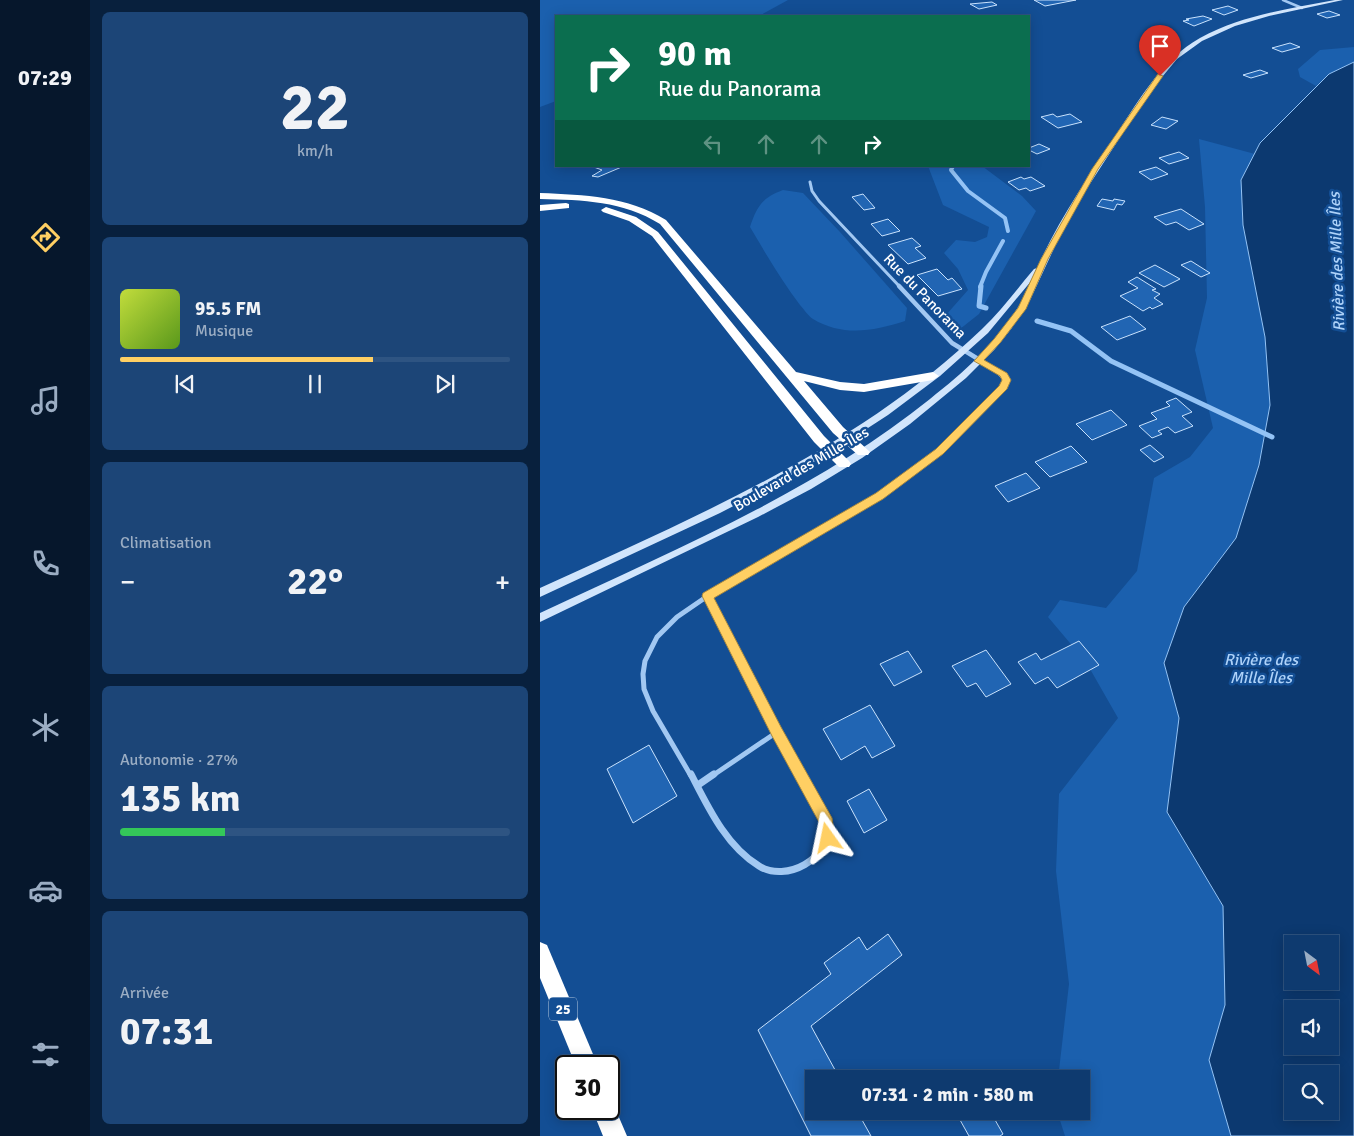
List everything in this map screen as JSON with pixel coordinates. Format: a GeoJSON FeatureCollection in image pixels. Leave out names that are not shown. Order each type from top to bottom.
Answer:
{"type":"FeatureCollection","features":[{"type":"Feature","properties":{"kind":"highway"},"geometry":{"type":"LineString","coordinates":[[540,196],[608,201],[636,207],[657,218],[671,230],[846,439],[863,452]]}},
{"type":"Feature","properties":{"kind":"highway"},"geometry":{"type":"LineString","coordinates":[[540,208],[578,206],[602,209],[631,217],[648,227],[829,450],[844,464]]}},
{"type":"Feature","properties":{"kind":"highway"},"geometry":{"type":"LineString","coordinates":[[793,374],[840,386],[864,388],[886,386],[934,376]]}},
{"type":"Feature","properties":{"kind":"highway","name":"25"},"geometry":{"type":"LineString","coordinates":[[540,952],[582,1055]]}},
{"type":"Feature","properties":{"kind":"highway"},"geometry":{"type":"LineString","coordinates":[[608,1120],[615,1136]]}},
{"type":"Feature","properties":{"kind":"street"},"geometry":{"type":"LineString","coordinates":[[1283,0],[1302,8]]}},
{"type":"Feature","properties":{"kind":"street","name":"Boulevard des Mille-Îles"},"geometry":{"type":"LineString","coordinates":[[540,618],[756,514],[844,464],[925,408],[978,361],[997,341],[1022,309],[1044,259],[1102,158],[1149,91],[1178,56],[1206,37],[1241,21],[1341,0]]}},
{"type":"Feature","properties":{"kind":"street","name":"Rue du Panorama"},"geometry":{"type":"LineString","coordinates":[[708,596],[777,732],[827,823],[828,838],[824,847],[806,863],[784,872],[761,868],[756,864],[733,844],[710,809],[647,698],[643,676],[647,655],[657,639],[675,620],[708,596],[864,506],[940,452],[1006,384],[1006,380],[1000,371],[962,352],[819,201],[812,191],[810,182]]}},
{"type":"Feature","properties":{"kind":"street","name":"Boulevard des Mille-Îles"},"geometry":{"type":"LineString","coordinates":[[540,593],[744,496],[846,439],[934,376],[962,352],[1008,306],[1044,259]]}},
{"type":"Feature","properties":{"kind":"street"},"geometry":{"type":"LineString","coordinates":[[698,785],[777,732]]}},
{"type":"Feature","properties":{"kind":"shaded area"},"geometry":{"type":"Polygon","coordinates":[[[540,0],[788,0],[761,15],[555,15],[555,101],[540,107],[540,0]]]}},
{"type":"Feature","properties":{"kind":"shaded area"},"geometry":{"type":"Polygon","coordinates":[[[1354,47],[1354,62],[1329,74],[1316,86],[1300,77],[1298,69],[1320,50],[1354,47]]]}},
{"type":"Feature","properties":{"kind":"shaded area"},"geometry":{"type":"Polygon","coordinates":[[[1199,139],[1255,154],[1241,180],[1265,337],[1270,405],[1259,465],[1236,538],[1184,607],[1164,663],[1179,718],[1167,812],[1223,906],[1225,1006],[1209,1060],[1231,1136],[1065,1136],[1060,1120],[1090,1120],[1090,1070],[1059,1070],[1069,984],[1056,871],[1059,794],[1118,718],[1086,662],[1048,617],[1060,600],[1106,608],[1137,571],[1154,478],[1190,457],[1213,428],[1195,350],[1207,298],[1205,207],[1199,139]]]}},
{"type":"Feature","properties":{"kind":"shaded area"},"geometry":{"type":"Polygon","coordinates":[[[928,167],[983,167],[1022,196],[1036,211],[979,314],[960,329],[949,325],[946,315],[968,290],[958,269],[944,253],[956,240],[975,242],[987,237],[989,227],[943,205],[928,167]]]}},
{"type":"Feature","properties":{"kind":"shaded area"},"geometry":{"type":"Polygon","coordinates":[[[783,190],[803,193],[840,232],[907,308],[905,321],[870,330],[847,330],[824,325],[809,316],[786,286],[750,227],[755,213],[761,204],[770,196],[783,190]]]}},
{"type":"Feature","properties":{"kind":"water","name":"Rivière des Mille Îles"},"geometry":{"type":"Polygon","coordinates":[[[1354,62],[1354,1136],[1231,1136],[1209,1060],[1225,1005],[1223,906],[1167,812],[1179,718],[1164,663],[1184,607],[1236,538],[1259,465],[1270,405],[1265,337],[1243,225],[1241,180],[1260,143],[1329,74],[1354,62]]]}},
{"type":"Feature","properties":{"kind":"building"},"geometry":{"type":"Polygon","coordinates":[[[1034,0],[1076,0],[1045,6],[1034,0]]]}},
{"type":"Feature","properties":{"kind":"building"},"geometry":{"type":"Polygon","coordinates":[[[992,2],[997,5],[979,9],[970,4],[992,2]]]}},
{"type":"Feature","properties":{"kind":"building"},"geometry":{"type":"Polygon","coordinates":[[[1228,6],[1238,10],[1224,15],[1212,10],[1228,6]]]}},
{"type":"Feature","properties":{"kind":"building"},"geometry":{"type":"Polygon","coordinates":[[[1329,11],[1340,15],[1327,18],[1317,14],[1329,11]]]}},
{"type":"Feature","properties":{"kind":"building"},"geometry":{"type":"Polygon","coordinates":[[[1203,16],[1212,19],[1194,26],[1183,21],[1189,20],[1186,19],[1203,16]]]}},
{"type":"Feature","properties":{"kind":"building"},"geometry":{"type":"Polygon","coordinates":[[[1290,43],[1300,47],[1282,52],[1272,48],[1290,43]]]}},
{"type":"Feature","properties":{"kind":"building"},"geometry":{"type":"Polygon","coordinates":[[[1260,70],[1268,73],[1251,78],[1243,75],[1260,70]]]}},
{"type":"Feature","properties":{"kind":"building"},"geometry":{"type":"Polygon","coordinates":[[[1053,114],[1057,117],[1070,114],[1082,122],[1058,128],[1041,117],[1053,114]]]}},
{"type":"Feature","properties":{"kind":"building"},"geometry":{"type":"Polygon","coordinates":[[[1162,117],[1178,121],[1166,129],[1151,125],[1162,117]]]}},
{"type":"Feature","properties":{"kind":"building"},"geometry":{"type":"Polygon","coordinates":[[[1039,144],[1050,149],[1037,154],[1030,150],[1030,148],[1039,144]]]}},
{"type":"Feature","properties":{"kind":"building"},"geometry":{"type":"Polygon","coordinates":[[[1179,152],[1189,158],[1169,164],[1159,158],[1179,152]]]}},
{"type":"Feature","properties":{"kind":"building"},"geometry":{"type":"Polygon","coordinates":[[[594,167],[622,167],[598,177],[592,176],[602,170],[594,167]]]}},
{"type":"Feature","properties":{"kind":"building"},"geometry":{"type":"Polygon","coordinates":[[[1156,167],[1168,174],[1151,180],[1139,172],[1156,167]]]}},
{"type":"Feature","properties":{"kind":"building"},"geometry":{"type":"Polygon","coordinates":[[[1021,177],[1024,179],[1031,177],[1045,186],[1030,191],[1026,188],[1019,190],[1008,182],[1021,177]]]}},
{"type":"Feature","properties":{"kind":"building"},"geometry":{"type":"Polygon","coordinates":[[[863,194],[875,208],[864,210],[852,197],[863,194]]]}},
{"type":"Feature","properties":{"kind":"building"},"geometry":{"type":"Polygon","coordinates":[[[1102,199],[1125,201],[1122,205],[1117,204],[1114,210],[1097,206],[1102,199]]]}},
{"type":"Feature","properties":{"kind":"building"},"geometry":{"type":"Polygon","coordinates":[[[1181,209],[1204,224],[1189,230],[1176,222],[1166,225],[1154,217],[1181,209]]]}},
{"type":"Feature","properties":{"kind":"building"},"geometry":{"type":"Polygon","coordinates":[[[888,219],[900,231],[882,236],[871,224],[888,219]]]}},
{"type":"Feature","properties":{"kind":"building"},"geometry":{"type":"Polygon","coordinates":[[[912,238],[921,246],[915,248],[926,258],[908,264],[888,245],[912,238]]]}},
{"type":"Feature","properties":{"kind":"building"},"geometry":{"type":"Polygon","coordinates":[[[1191,261],[1210,273],[1201,277],[1181,265],[1191,261]]]}},
{"type":"Feature","properties":{"kind":"building"},"geometry":{"type":"Polygon","coordinates":[[[1155,265],[1180,279],[1164,287],[1139,273],[1155,265]]]}},
{"type":"Feature","properties":{"kind":"building"},"geometry":{"type":"Polygon","coordinates":[[[937,269],[948,280],[952,278],[962,289],[938,296],[917,275],[937,269]]]}},
{"type":"Feature","properties":{"kind":"building"},"geometry":{"type":"Polygon","coordinates":[[[1137,277],[1156,289],[1152,290],[1160,294],[1154,298],[1163,304],[1143,311],[1120,296],[1138,288],[1128,282],[1137,277]]]}},
{"type":"Feature","properties":{"kind":"building"},"geometry":{"type":"Polygon","coordinates":[[[1130,316],[1146,329],[1117,340],[1101,327],[1130,316]]]}},
{"type":"Feature","properties":{"kind":"building"},"geometry":{"type":"Polygon","coordinates":[[[1176,398],[1192,412],[1182,416],[1193,426],[1175,433],[1168,427],[1158,431],[1162,434],[1152,438],[1139,426],[1157,419],[1151,413],[1170,406],[1166,402],[1176,398]]]}},
{"type":"Feature","properties":{"kind":"building"},"geometry":{"type":"Polygon","coordinates":[[[1111,410],[1127,425],[1092,440],[1076,424],[1111,410]]]}},
{"type":"Feature","properties":{"kind":"building"},"geometry":{"type":"Polygon","coordinates":[[[1150,445],[1164,457],[1154,462],[1140,450],[1150,445]]]}},
{"type":"Feature","properties":{"kind":"building"},"geometry":{"type":"Polygon","coordinates":[[[1071,446],[1087,462],[1050,477],[1035,462],[1071,446]]]}},
{"type":"Feature","properties":{"kind":"building"},"geometry":{"type":"Polygon","coordinates":[[[1026,473],[1040,488],[1008,502],[995,486],[1026,473]]]}},
{"type":"Feature","properties":{"kind":"building"},"geometry":{"type":"Polygon","coordinates":[[[1079,641],[1099,665],[1057,688],[1048,677],[1035,684],[1018,662],[1036,653],[1041,660],[1079,641]]]}},
{"type":"Feature","properties":{"kind":"building"},"geometry":{"type":"Polygon","coordinates":[[[986,650],[1011,684],[986,697],[976,683],[967,687],[952,666],[986,650]]]}},
{"type":"Feature","properties":{"kind":"building"},"geometry":{"type":"Polygon","coordinates":[[[908,651],[922,672],[894,686],[880,664],[908,651]]]}},
{"type":"Feature","properties":{"kind":"building"},"geometry":{"type":"Polygon","coordinates":[[[870,705],[895,746],[872,758],[865,746],[841,760],[823,729],[870,705]]]}},
{"type":"Feature","properties":{"kind":"building"},"geometry":{"type":"Polygon","coordinates":[[[649,745],[677,796],[633,823],[607,769],[649,745]]]}},
{"type":"Feature","properties":{"kind":"building"},"geometry":{"type":"Polygon","coordinates":[[[869,789],[887,820],[864,833],[847,801],[869,789]]]}},
{"type":"Feature","properties":{"kind":"building"},"geometry":{"type":"Polygon","coordinates":[[[888,934],[902,955],[811,1026],[835,1070],[805,1070],[805,1120],[862,1120],[871,1136],[811,1136],[758,1030],[831,974],[824,963],[859,937],[867,950],[888,934]]]}},
{"type":"Feature","properties":{"kind":"building"},"geometry":{"type":"Polygon","coordinates":[[[960,1120],[995,1120],[1003,1134],[1000,1136],[969,1136],[960,1120]]]}},
{"type":"Feature","properties":{"kind":"waterway"},"geometry":{"type":"LineString","coordinates":[[952,167],[951,170],[968,191],[1005,218],[1008,231]]}},
{"type":"Feature","properties":{"kind":"waterway"},"geometry":{"type":"LineString","coordinates":[[980,287],[1003,241]]}},
{"type":"Feature","properties":{"kind":"waterway"},"geometry":{"type":"LineString","coordinates":[[981,286],[979,306],[986,308]]}},
{"type":"Feature","properties":{"kind":"waterway"},"geometry":{"type":"LineString","coordinates":[[1037,321],[1071,331],[1111,361],[1272,437]]}},
{"type":"Feature","properties":{"kind":"route"},"geometry":{"type":"LineString","coordinates":[[828,838],[827,823],[777,732],[708,596],[880,496],[940,452],[1004,387],[1006,380],[1000,371],[978,361],[997,341],[1022,309],[1044,259],[1095,169],[1160,76]]}}]}
